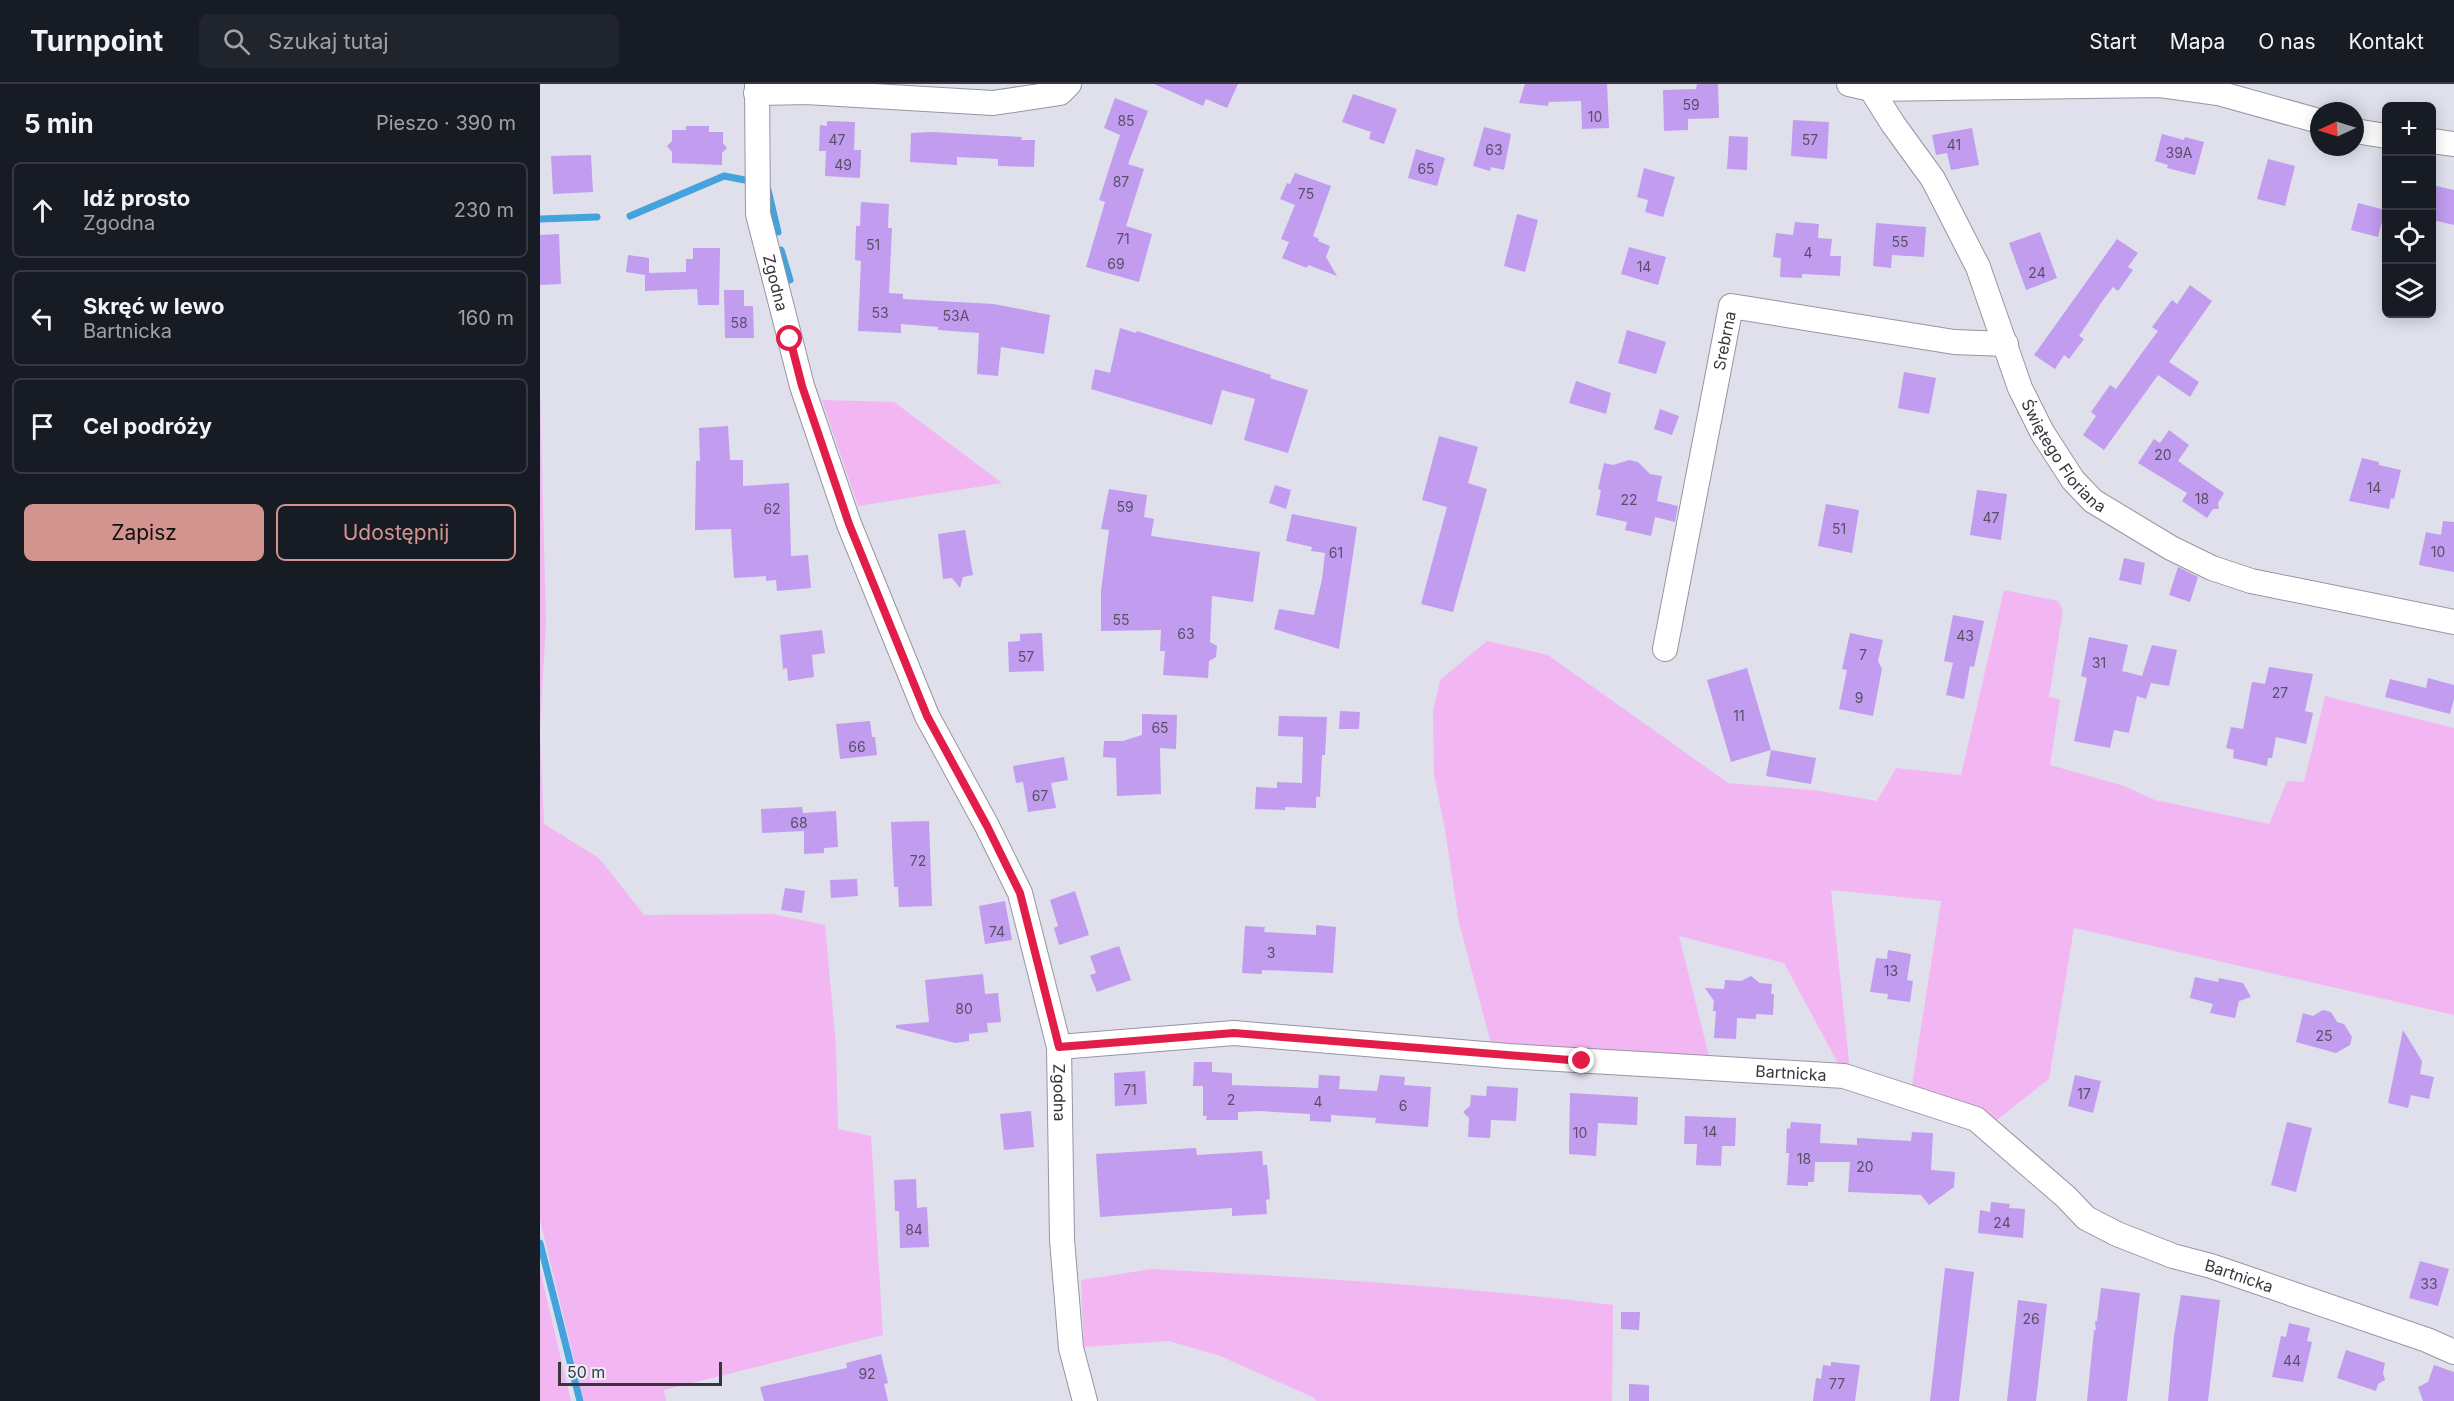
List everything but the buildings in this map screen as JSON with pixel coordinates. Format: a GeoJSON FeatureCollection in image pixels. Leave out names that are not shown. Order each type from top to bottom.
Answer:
{"type":"FeatureCollection","features":[{"type":"Feature","properties":{"kind":"street"},"geometry":{"type":"LineString","coordinates":[[756,88],[993,103],[1060,93],[1069,84]]}},
{"type":"Feature","properties":{"kind":"street"},"geometry":{"type":"LineString","coordinates":[[1860,86],[2160,85],[2218,93],[2310,119]]}},
{"type":"Feature","properties":{"kind":"street","name":"Świętego Floriana"},"geometry":{"type":"LineString","coordinates":[[1860,86],[1933,179],[1978,267],[2020,388],[2042,432],[2073,480],[2093,501],[2171,548],[2212,568],[2251,581],[2454,622]]}},
{"type":"Feature","properties":{"kind":"street","name":"Zgodna"},"geometry":{"type":"LineString","coordinates":[[756,88],[758,214],[802,386],[849,524],[927,716],[987,826],[1020,893],[1059,1047],[1062,1240],[1071,1348],[1085,1401]]}},
{"type":"Feature","properties":{"kind":"street"},"geometry":{"type":"LineString","coordinates":[[2364,132],[2382,135]]}},
{"type":"Feature","properties":{"kind":"street"},"geometry":{"type":"LineString","coordinates":[[2436,142],[2454,144]]}},
{"type":"Feature","properties":{"kind":"street","name":"Srebrna"},"geometry":{"type":"LineString","coordinates":[[1665,649],[1731,306],[1954,342],[2006,344]]}},
{"type":"Feature","properties":{"kind":"street","name":"Bartnicka"},"geometry":{"type":"LineString","coordinates":[[1059,1047],[1234,1033],[1508,1056],[1844,1076],[1976,1119],[2066,1197],[2086,1218],[2117,1234],[2173,1256],[2211,1266],[2427,1340],[2454,1352]]}},
{"type":"Feature","properties":{"kind":"shaded area"},"geometry":{"type":"Polygon","coordinates":[[[540,389],[546,620],[540,731],[540,389]]]}},
{"type":"Feature","properties":{"kind":"shaded area"},"geometry":{"type":"Polygon","coordinates":[[[822,400],[894,402],[1002,483],[858,506],[822,400]]]}},
{"type":"Feature","properties":{"kind":"shaded area"},"geometry":{"type":"Polygon","coordinates":[[[2004,590],[2058,601],[2063,610],[2049,697],[2060,700],[2050,765],[2124,786],[2155,800],[2269,824],[2287,781],[2304,782],[2325,696],[2454,728],[2454,1015],[2074,928],[2049,1079],[1993,1123],[1911,1091],[1941,901],[1831,890],[1850,1071],[1840,1067],[1784,963],[1679,936],[1710,1060],[1492,1047],[1459,923],[1434,775],[1433,712],[1440,680],[1487,641],[1548,655],[1728,783],[1820,791],[1877,801],[1896,768],[1961,775],[2004,590]]]}},
{"type":"Feature","properties":{"kind":"shaded area"},"geometry":{"type":"Polygon","coordinates":[[[540,733],[544,824],[599,858],[644,915],[772,914],[825,925],[836,1046],[838,1129],[871,1136],[883,1335],[664,1390],[666,1401],[584,1401],[540,1220],[540,733]]]}},
{"type":"Feature","properties":{"kind":"shaded area"},"geometry":{"type":"Polygon","coordinates":[[[1152,1269],[1441,1287],[1613,1305],[1612,1401],[1316,1401],[1315,1398],[1220,1356],[1169,1341],[1084,1347],[1081,1280],[1152,1269]]]}},
{"type":"Feature","properties":{"kind":"shaded area"},"geometry":{"type":"Polygon","coordinates":[[[540,1270],[571,1401],[540,1401],[540,1270]]]}},
{"type":"Feature","properties":{"kind":"waterway"},"geometry":{"type":"LineString","coordinates":[[630,216],[724,176],[745,180]]}},
{"type":"Feature","properties":{"kind":"waterway"},"geometry":{"type":"LineString","coordinates":[[768,190],[778,232]]}},
{"type":"Feature","properties":{"kind":"waterway"},"geometry":{"type":"LineString","coordinates":[[540,219],[597,217]]}},
{"type":"Feature","properties":{"kind":"waterway"},"geometry":{"type":"LineString","coordinates":[[781,250],[790,280]]}},
{"type":"Feature","properties":{"kind":"waterway"},"geometry":{"type":"LineString","coordinates":[[540,1243],[580,1401]]}},
{"type":"Feature","properties":{"kind":"route"},"geometry":{"type":"LineString","coordinates":[[790,339],[802,386],[849,524],[908,664],[927,716],[987,826],[1020,893],[1059,1047],[1234,1033],[1582,1061]]}}]}
